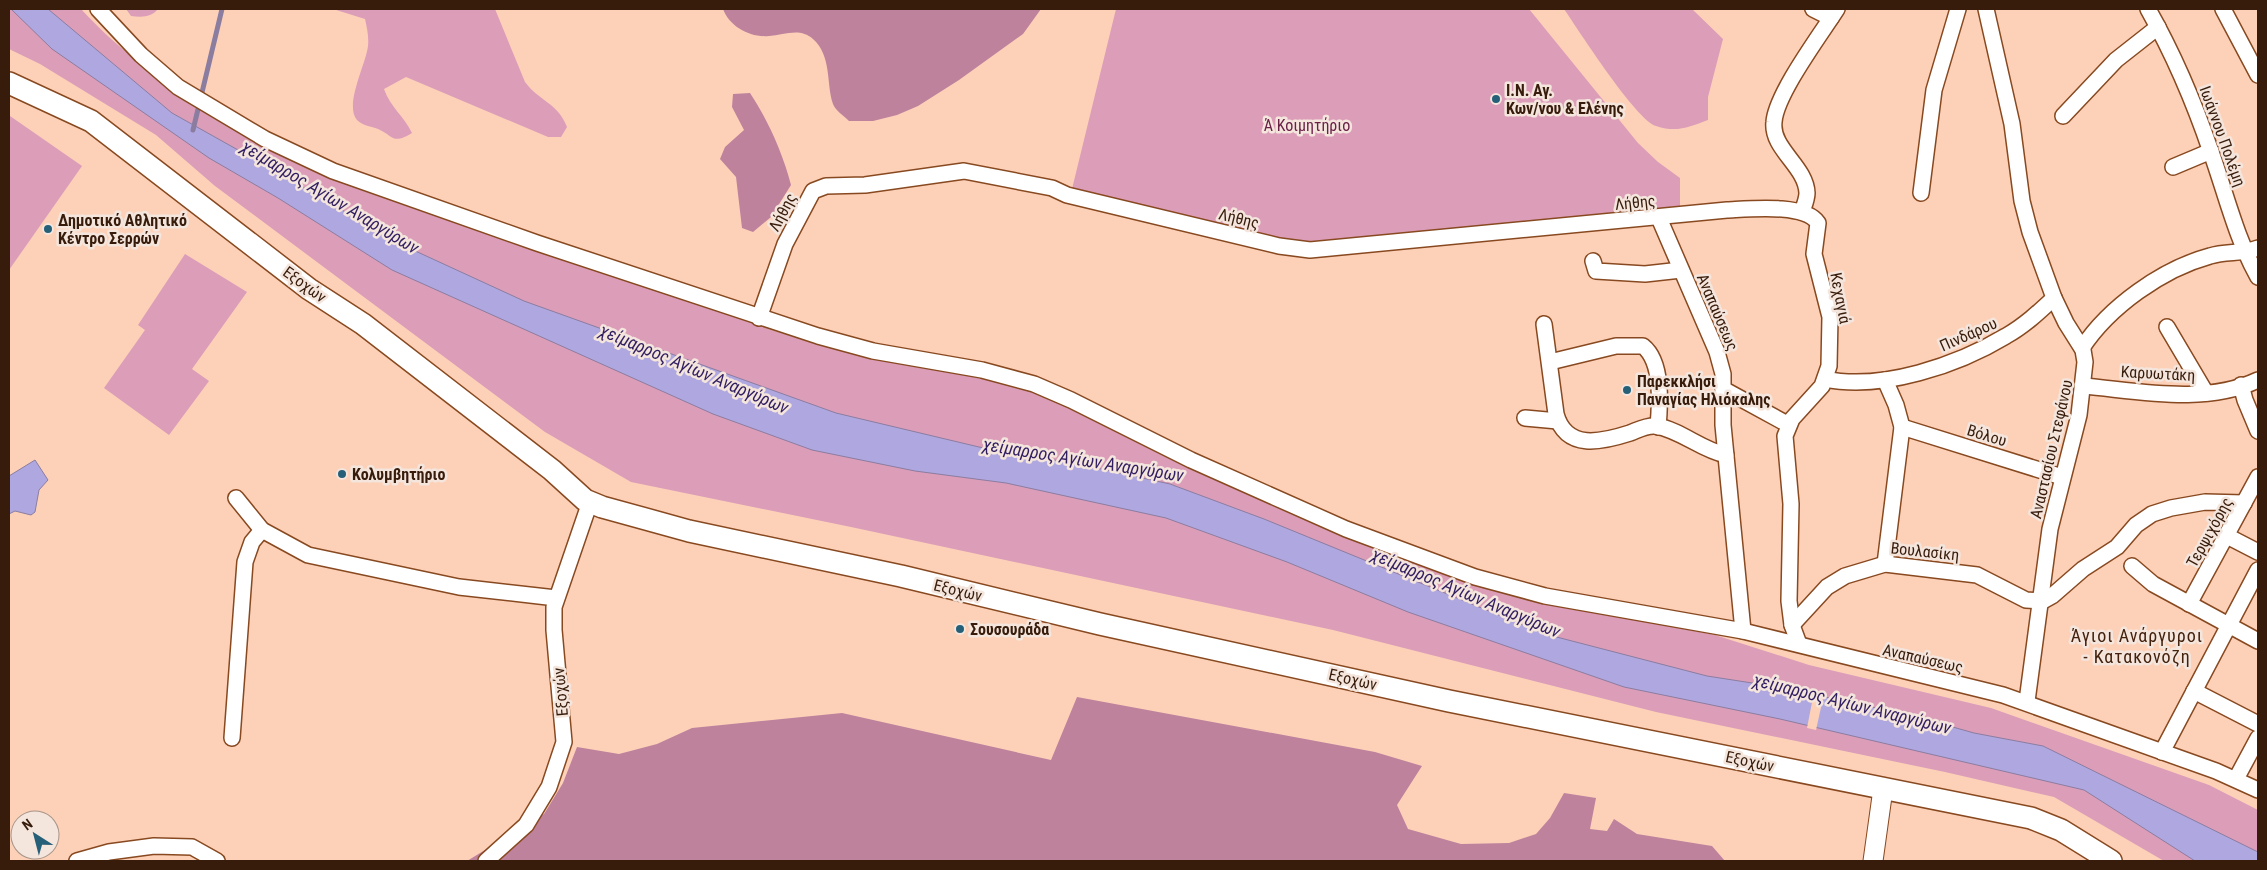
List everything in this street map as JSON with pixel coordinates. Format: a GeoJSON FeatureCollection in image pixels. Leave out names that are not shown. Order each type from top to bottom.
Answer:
{"type":"FeatureCollection","features":[{"type":"Feature","properties":{"kind":"main road","name":"Εξοχών"},"geometry":{"type":"LineString","coordinates":[[9,83],[92,121],[309,289],[371,330],[552,470],[584,500],[620,513],[689,531],[901,576],[1100,624],[1598,732],[1726,756],[2037,820],[2061,830],[2111,861]]}},
{"type":"Feature","properties":{"kind":"street"},"geometry":{"type":"LineString","coordinates":[[98,9],[141,55],[167,79],[225,117],[294,153],[360,182],[759,318],[837,342],[973,368],[1034,384],[1071,400],[1191,460],[1346,529],[1475,577],[1545,596],[1742,631]]}},
{"type":"Feature","properties":{"kind":"street"},"geometry":{"type":"LineString","coordinates":[[1802,212],[1807,192],[1805,182],[1781,145],[1774,130],[1774,122],[1788,86],[1834,13],[1813,9]]}},
{"type":"Feature","properties":{"kind":"street"},"geometry":{"type":"LineString","coordinates":[[1921,193],[1934,90],[1958,9]]}},
{"type":"Feature","properties":{"kind":"street","name":"Αναστασίου Στεφάνου"},"geometry":{"type":"LineString","coordinates":[[1986,9],[2014,132],[2025,213],[2054,298],[2066,323],[2082,348],[2085,362],[2084,386],[2076,430],[2052,520],[2027,701]]}},
{"type":"Feature","properties":{"kind":"street","name":"Ιωάννου Πολέμη"},"geometry":{"type":"LineString","coordinates":[[2148,9],[2180,70],[2252,249],[2258,277]]}},
{"type":"Feature","properties":{"kind":"street"},"geometry":{"type":"LineString","coordinates":[[2223,9],[2258,75]]}},
{"type":"Feature","properties":{"kind":"street"},"geometry":{"type":"LineString","coordinates":[[2063,116],[2116,60],[2158,27]]}},
{"type":"Feature","properties":{"kind":"street"},"geometry":{"type":"LineString","coordinates":[[2173,167],[2211,151]]}},
{"type":"Feature","properties":{"kind":"street","name":"Λήθης"},"geometry":{"type":"LineString","coordinates":[[759,318],[785,244],[794,223],[813,191],[826,186],[865,185],[964,171],[1052,188],[1067,195],[1302,250],[1746,209],[1802,212]]}},
{"type":"Feature","properties":{"kind":"street","name":"Κεχαγιά"},"geometry":{"type":"LineString","coordinates":[[1789,425],[1796,414],[1820,390],[1826,379],[1830,357],[1829,308],[1814,254],[1819,227],[1814,218],[1802,212]]}},
{"type":"Feature","properties":{"kind":"street","name":"Αναπαύσεως"},"geometry":{"type":"LineString","coordinates":[[1659,218],[1719,358],[1742,631],[2027,701],[2236,779],[2258,790]]}},
{"type":"Feature","properties":{"kind":"street"},"geometry":{"type":"LineString","coordinates":[[2082,348],[2105,318],[2145,288],[2199,259],[2252,249]]}},
{"type":"Feature","properties":{"kind":"street"},"geometry":{"type":"LineString","coordinates":[[1593,261],[1596,271],[1645,274],[1681,270]]}},
{"type":"Feature","properties":{"kind":"street","name":"Πινδάρου"},"geometry":{"type":"LineString","coordinates":[[1826,379],[1847,382],[1885,380],[1939,365],[1990,345],[2029,321],[2054,298]]}},
{"type":"Feature","properties":{"kind":"street"},"geometry":{"type":"LineString","coordinates":[[1544,324],[1558,420],[1569,434],[1577,439],[1587,441],[1621,436],[1646,427],[1658,427],[1707,450],[1726,455]]}},
{"type":"Feature","properties":{"kind":"street"},"geometry":{"type":"LineString","coordinates":[[2168,327],[2206,393]]}},
{"type":"Feature","properties":{"kind":"street"},"geometry":{"type":"LineString","coordinates":[[1550,362],[1616,346],[1643,346],[1648,350],[1659,380],[1658,427]]}},
{"type":"Feature","properties":{"kind":"street"},"geometry":{"type":"LineString","coordinates":[[1885,380],[1902,427],[1885,564]]}},
{"type":"Feature","properties":{"kind":"street","name":"Καρυωτάκη"},"geometry":{"type":"LineString","coordinates":[[2084,386],[2178,394],[2206,393],[2241,386],[2258,380]]}},
{"type":"Feature","properties":{"kind":"street"},"geometry":{"type":"LineString","coordinates":[[2241,386],[2258,431]]}},
{"type":"Feature","properties":{"kind":"street"},"geometry":{"type":"LineString","coordinates":[[1723,389],[1789,425],[1785,438],[1791,504],[1788,594],[1792,625],[1799,644]]}},
{"type":"Feature","properties":{"kind":"street"},"geometry":{"type":"LineString","coordinates":[[1525,418],[1558,420]]}},
{"type":"Feature","properties":{"kind":"street","name":"Βόλου"},"geometry":{"type":"LineString","coordinates":[[1902,427],[2062,477]]}},
{"type":"Feature","properties":{"kind":"street","name":"Τερψιχόρης"},"geometry":{"type":"LineString","coordinates":[[2190,604],[2258,477]]}},
{"type":"Feature","properties":{"kind":"street"},"geometry":{"type":"LineString","coordinates":[[236,498],[262,530],[308,555],[459,587],[556,598]]}},
{"type":"Feature","properties":{"kind":"street"},"geometry":{"type":"LineString","coordinates":[[2040,602],[2052,596],[2083,568],[2117,547],[2136,525],[2152,514],[2199,503],[2225,501],[2244,503]]}},
{"type":"Feature","properties":{"kind":"street","name":"Εξοχών"},"geometry":{"type":"LineString","coordinates":[[486,861],[526,825],[549,787],[564,742],[554,630],[556,598],[590,502]]}},
{"type":"Feature","properties":{"kind":"street"},"geometry":{"type":"LineString","coordinates":[[232,738],[245,562],[252,542],[262,530]]}},
{"type":"Feature","properties":{"kind":"street"},"geometry":{"type":"LineString","coordinates":[[2227,536],[2258,552]]}},
{"type":"Feature","properties":{"kind":"street","name":"Βουλασίκη"},"geometry":{"type":"LineString","coordinates":[[1792,625],[1827,587],[1845,576],[1885,564],[1977,575],[2023,599],[2040,602]]}},
{"type":"Feature","properties":{"kind":"street"},"geometry":{"type":"LineString","coordinates":[[2132,566],[2148,581],[2258,640]]}},
{"type":"Feature","properties":{"kind":"street"},"geometry":{"type":"LineString","coordinates":[[2162,752],[2258,570]]}},
{"type":"Feature","properties":{"kind":"street"},"geometry":{"type":"LineString","coordinates":[[2194,691],[2258,724]]}},
{"type":"Feature","properties":{"kind":"street"},"geometry":{"type":"LineString","coordinates":[[2236,779],[2258,738]]}},
{"type":"Feature","properties":{"kind":"street"},"geometry":{"type":"LineString","coordinates":[[1873,861],[1883,789]]}},
{"type":"Feature","properties":{"kind":"street"},"geometry":{"type":"LineString","coordinates":[[77,861],[109,852],[154,846],[192,848],[217,861]]}},
{"type":"Feature","properties":{"kind":"green space"},"geometry":{"type":"Polygon","coordinates":[[[9,9],[81,9],[130,55],[221,120],[771,330],[830,348],[935,367],[1000,382],[1044,395],[1076,408],[1145,446],[1188,466],[1549,603],[1715,635],[1809,665],[1991,708],[2209,785],[2258,810],[2258,861],[2164,861],[2054,797],[1945,772],[1656,712],[1333,630],[631,482],[545,432],[215,186],[156,135],[40,64],[9,49],[9,9]]]}},
{"type":"Feature","properties":{"kind":"green space"},"geometry":{"type":"Polygon","coordinates":[[[126,9],[158,9],[152,14],[142,17],[131,16],[126,9]]]}},
{"type":"Feature","properties":{"kind":"green space"},"geometry":{"type":"Polygon","coordinates":[[[333,9],[495,9],[525,82],[559,113],[567,127],[561,137],[548,137],[406,77],[384,89],[412,133],[397,139],[378,129],[362,124],[357,120],[353,105],[368,46],[365,19],[333,9]]]}},
{"type":"Feature","properties":{"kind":"green space","name":"Ά Κοιμητήριο"},"geometry":{"type":"Polygon","coordinates":[[[1116,9],[1529,9],[1638,143],[1658,162],[1680,178],[1680,206],[1352,240],[1297,243],[1071,193],[1116,9]]]}},
{"type":"Feature","properties":{"kind":"green space"},"geometry":{"type":"Polygon","coordinates":[[[1564,9],[1692,9],[1723,39],[1708,97],[1708,120],[1689,127],[1670,129],[1656,126],[1647,120],[1608,74],[1564,9]]]}},
{"type":"Feature","properties":{"kind":"green space"},"geometry":{"type":"Polygon","coordinates":[[[10,116],[82,166],[9,270],[9,118],[10,116]]]}},
{"type":"Feature","properties":{"kind":"green space"},"geometry":{"type":"Polygon","coordinates":[[[185,254],[247,292],[192,369],[209,381],[169,435],[104,388],[145,330],[138,325],[185,254]]]}},
{"type":"Feature","properties":{"kind":"shaded area"},"geometry":{"type":"Polygon","coordinates":[[[723,9],[1041,9],[1023,34],[959,80],[918,106],[897,115],[873,121],[849,121],[833,104],[826,62],[823,53],[813,39],[803,33],[762,36],[748,33],[735,26],[723,9]]]}},
{"type":"Feature","properties":{"kind":"shaded area"},"geometry":{"type":"Polygon","coordinates":[[[750,93],[763,114],[774,138],[784,161],[791,185],[771,217],[753,232],[742,228],[736,177],[720,159],[725,147],[744,130],[732,107],[733,94],[750,93]]]}},
{"type":"Feature","properties":{"kind":"shaded area"},"geometry":{"type":"Polygon","coordinates":[[[1077,697],[1375,752],[1422,766],[1397,805],[1408,829],[1461,844],[1509,843],[1536,834],[1550,818],[1564,793],[1596,798],[1590,829],[1607,831],[1614,819],[1637,834],[1712,846],[1725,861],[467,861],[544,814],[563,783],[577,747],[619,754],[657,744],[692,728],[842,713],[1051,760],[1077,697]]]}},
{"type":"Feature","properties":{"kind":"water","name":"χείμαρρος Αγίων Αναργύρων"},"geometry":{"type":"Polygon","coordinates":[[[11,9],[48,9],[172,113],[398,243],[524,301],[836,413],[979,447],[1083,465],[1170,484],[1264,519],[1545,634],[1707,676],[1778,687],[1910,715],[1974,733],[2043,746],[2258,852],[2258,861],[2195,861],[2084,790],[1780,719],[1624,687],[1408,612],[1287,562],[1166,518],[1006,483],[915,471],[812,450],[713,414],[392,270],[278,198],[209,158],[52,49],[11,9]]]}},
{"type":"Feature","properties":{"kind":"water"},"geometry":{"type":"Polygon","coordinates":[[[35,460],[48,480],[39,490],[35,512],[31,515],[15,511],[9,514],[9,476],[35,460]]]}},
{"type":"Feature","properties":{"kind":"pier"},"geometry":{"type":"Polygon","coordinates":[[[1814,692],[1824,694],[1816,730],[1807,728],[1814,692]]]}},
{"type":"Feature","properties":{"kind":"waterway"},"geometry":{"type":"LineString","coordinates":[[193,130],[222,9]]}},
{"type":"Feature","properties":{"kind":"place","name":"Ι.Ν. Αγ. Κων/νου & Ελένης"},"geometry":{"type":"Point","coordinates":[1496,99]}},
{"type":"Feature","properties":{"kind":"place","name":"Δημοτικό Αθλητικό Κέντρο Σερρών"},"geometry":{"type":"Point","coordinates":[48,229]}},
{"type":"Feature","properties":{"kind":"place","name":"Παρεκκλήσι Παναγίας Ηλιόκαλης"},"geometry":{"type":"Point","coordinates":[1627,390]}},
{"type":"Feature","properties":{"kind":"place","name":"Κολυμβητήριο"},"geometry":{"type":"Point","coordinates":[342,474]}},
{"type":"Feature","properties":{"kind":"place","name":"Σουσουράδα"},"geometry":{"type":"Point","coordinates":[960,629]}},
{"type":"Feature","properties":{"kind":"district","name":"Άγιοι Ανάργυροι - Κατακονόζη"},"geometry":{"type":"Point","coordinates":[2137,646]}}]}
